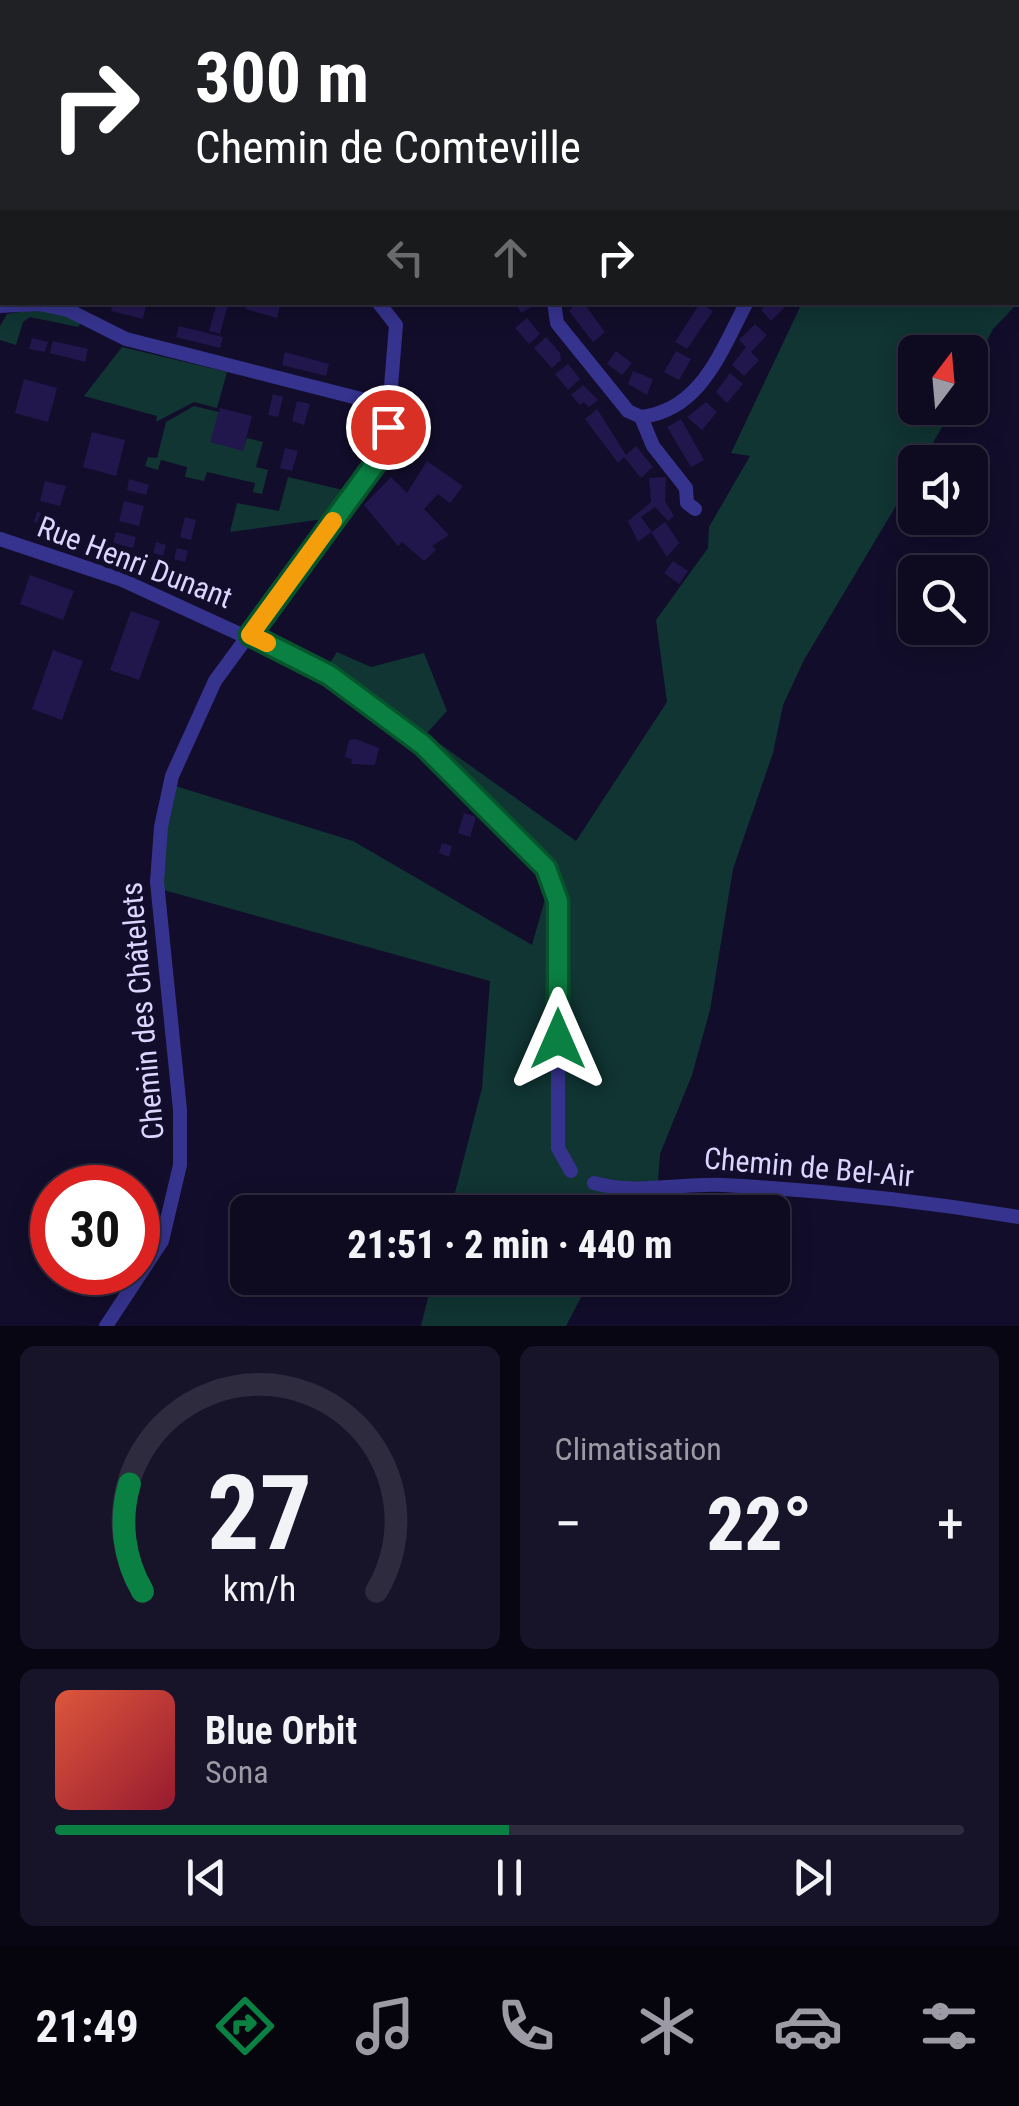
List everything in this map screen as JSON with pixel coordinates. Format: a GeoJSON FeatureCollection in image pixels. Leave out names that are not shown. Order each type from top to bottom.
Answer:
{"type":"FeatureCollection","features":[{"type":"Feature","properties":{"kind":"street"},"geometry":{"type":"LineString","coordinates":[[44,305],[68,310],[126,339],[389,406]]}},
{"type":"Feature","properties":{"kind":"street","name":"Chemin des Châtelets"},"geometry":{"type":"LineString","coordinates":[[106,1326],[162,1241],[180,1165],[180,1110],[157,882],[164,811],[172,776],[200,705],[378,460],[387,435],[396,322],[381,305]]}},
{"type":"Feature","properties":{"kind":"street"},"geometry":{"type":"LineString","coordinates":[[554,305],[557,322],[628,411],[648,416],[686,400],[704,382],[745,305]]}},
{"type":"Feature","properties":{"kind":"street"},"geometry":{"type":"LineString","coordinates":[[648,416],[653,446],[686,488],[688,503],[695,509]]}},
{"type":"Feature","properties":{"kind":"street","name":"Rue Henri Dunant"},"geometry":{"type":"LineString","coordinates":[[0,539],[120,579],[250,635]]}},
{"type":"Feature","properties":{"kind":"street"},"geometry":{"type":"LineString","coordinates":[[250,635],[329,675],[423,745],[550,874],[558,901],[558,1142],[561,1158],[571,1171]]}},
{"type":"Feature","properties":{"kind":"street","name":"Chemin de Bel-Air"},"geometry":{"type":"LineString","coordinates":[[594,1183],[624,1189],[706,1184],[795,1190],[1019,1216]]}},
{"type":"Feature","properties":{"kind":"green space"},"geometry":{"type":"Polygon","coordinates":[[[801,305],[1016,305],[988,339],[988,335],[898,335],[898,425],[943,425],[932,445],[898,445],[898,502],[804,660],[783,705],[773,753],[733,869],[710,1010],[692,1075],[660,1154],[658,1182],[637,1185],[632,1195],[454,1195],[482,1088],[490,981],[153,887],[166,783],[353,841],[532,945],[553,871],[422,742],[328,666],[337,652],[371,667],[424,653],[447,711],[426,734],[576,841],[667,702],[656,620],[708,548],[709,527],[750,456],[731,453],[801,305]]]}},
{"type":"Feature","properties":{"kind":"green space"},"geometry":{"type":"Polygon","coordinates":[[[39,309],[71,316],[81,323],[78,327],[30,317],[23,322],[16,345],[0,340],[0,326],[7,314],[39,309]]]}},
{"type":"Feature","properties":{"kind":"green space"},"geometry":{"type":"Polygon","coordinates":[[[122,347],[227,372],[217,408],[194,402],[156,422],[157,416],[84,396],[122,347]]]}},
{"type":"Feature","properties":{"kind":"green space"},"geometry":{"type":"Polygon","coordinates":[[[194,406],[219,412],[211,441],[243,450],[247,438],[263,442],[256,467],[268,470],[262,494],[253,492],[255,483],[207,472],[204,481],[185,477],[187,467],[161,460],[158,470],[145,466],[148,457],[157,458],[166,422],[194,406]]]}},
{"type":"Feature","properties":{"kind":"green space"},"geometry":{"type":"Polygon","coordinates":[[[288,477],[343,490],[324,519],[230,532],[237,503],[279,511],[288,477]]]}},
{"type":"Feature","properties":{"kind":"green space"},"geometry":{"type":"Polygon","coordinates":[[[429,1295],[582,1295],[566,1326],[421,1326],[429,1295]]]}},
{"type":"Feature","properties":{"kind":"building"},"geometry":{"type":"Polygon","coordinates":[[[112,305],[146,305],[143,319],[111,311],[112,305]]]}},
{"type":"Feature","properties":{"kind":"building"},"geometry":{"type":"Polygon","coordinates":[[[216,305],[228,305],[220,334],[209,331],[216,305]]]}},
{"type":"Feature","properties":{"kind":"building"},"geometry":{"type":"Polygon","coordinates":[[[246,305],[280,305],[277,318],[245,309],[246,305]]]}},
{"type":"Feature","properties":{"kind":"building"},"geometry":{"type":"Polygon","coordinates":[[[517,305],[535,305],[521,313],[517,305]]]}},
{"type":"Feature","properties":{"kind":"building"},"geometry":{"type":"Polygon","coordinates":[[[575,305],[585,305],[605,332],[593,342],[569,311],[575,305]]]}},
{"type":"Feature","properties":{"kind":"building"},"geometry":{"type":"Polygon","coordinates":[[[699,305],[713,311],[687,349],[675,342],[699,305]]]}},
{"type":"Feature","properties":{"kind":"building"},"geometry":{"type":"Polygon","coordinates":[[[766,305],[785,307],[771,321],[761,310],[766,305]]]}},
{"type":"Feature","properties":{"kind":"building"},"geometry":{"type":"Polygon","coordinates":[[[527,318],[540,334],[529,344],[515,328],[527,318]]]}},
{"type":"Feature","properties":{"kind":"building"},"geometry":{"type":"Polygon","coordinates":[[[755,324],[767,335],[751,352],[759,360],[744,376],[732,365],[746,347],[739,340],[755,324]]]}},
{"type":"Feature","properties":{"kind":"building"},"geometry":{"type":"Polygon","coordinates":[[[179,326],[223,337],[220,348],[176,337],[179,326]]]}},
{"type":"Feature","properties":{"kind":"building"},"geometry":{"type":"Polygon","coordinates":[[[546,337],[560,353],[561,360],[552,368],[534,348],[546,337]]]}},
{"type":"Feature","properties":{"kind":"building"},"geometry":{"type":"Polygon","coordinates":[[[32,338],[48,342],[45,352],[29,349],[32,338]]]}},
{"type":"Feature","properties":{"kind":"building"},"geometry":{"type":"Polygon","coordinates":[[[53,341],[88,349],[85,362],[50,353],[53,341]]]}},
{"type":"Feature","properties":{"kind":"building"},"geometry":{"type":"Polygon","coordinates":[[[616,351],[632,363],[622,375],[607,364],[616,351]]]}},
{"type":"Feature","properties":{"kind":"building"},"geometry":{"type":"Polygon","coordinates":[[[676,351],[691,359],[679,380],[664,372],[676,351]]]}},
{"type":"Feature","properties":{"kind":"building"},"geometry":{"type":"Polygon","coordinates":[[[285,352],[329,364],[326,376],[282,365],[285,352]]]}},
{"type":"Feature","properties":{"kind":"building"},"geometry":{"type":"Polygon","coordinates":[[[568,364],[580,379],[568,390],[555,374],[568,364]]]}},
{"type":"Feature","properties":{"kind":"building"},"geometry":{"type":"Polygon","coordinates":[[[633,371],[653,379],[647,395],[628,384],[633,371]]]}},
{"type":"Feature","properties":{"kind":"building"},"geometry":{"type":"Polygon","coordinates":[[[730,373],[743,384],[727,403],[716,392],[730,373]]]}},
{"type":"Feature","properties":{"kind":"building"},"geometry":{"type":"Polygon","coordinates":[[[24,379],[57,388],[48,422],[15,413],[24,379]]]}},
{"type":"Feature","properties":{"kind":"building"},"geometry":{"type":"Polygon","coordinates":[[[583,385],[598,400],[589,407],[584,402],[580,405],[571,395],[583,385]]]}},
{"type":"Feature","properties":{"kind":"building"},"geometry":{"type":"Polygon","coordinates":[[[273,394],[283,397],[278,417],[268,415],[273,394]]]}},
{"type":"Feature","properties":{"kind":"building"},"geometry":{"type":"Polygon","coordinates":[[[297,401],[310,404],[304,425],[292,421],[297,401]]]}},
{"type":"Feature","properties":{"kind":"building"},"geometry":{"type":"Polygon","coordinates":[[[706,402],[717,412],[702,430],[687,417],[706,402]]]}},
{"type":"Feature","properties":{"kind":"building"},"geometry":{"type":"Polygon","coordinates":[[[220,408],[252,416],[243,451],[210,442],[220,408]]]}},
{"type":"Feature","properties":{"kind":"building"},"geometry":{"type":"Polygon","coordinates":[[[597,409],[626,455],[636,446],[653,467],[641,478],[624,457],[618,463],[585,419],[597,409]]]}},
{"type":"Feature","properties":{"kind":"building"},"geometry":{"type":"Polygon","coordinates":[[[681,419],[704,460],[691,467],[667,427],[681,419]]]}},
{"type":"Feature","properties":{"kind":"building"},"geometry":{"type":"Polygon","coordinates":[[[92,432],[125,440],[116,476],[83,467],[92,432]]]}},
{"type":"Feature","properties":{"kind":"building"},"geometry":{"type":"Polygon","coordinates":[[[285,448],[298,451],[292,471],[280,468],[285,448]]]}},
{"type":"Feature","properties":{"kind":"building"},"geometry":{"type":"Polygon","coordinates":[[[427,461],[463,486],[450,503],[438,494],[424,509],[449,535],[432,546],[436,550],[424,561],[402,542],[398,546],[364,505],[391,477],[407,493],[427,461]]]}},
{"type":"Feature","properties":{"kind":"building"},"geometry":{"type":"Polygon","coordinates":[[[666,477],[665,501],[674,516],[668,521],[655,507],[641,517],[652,532],[665,522],[674,535],[679,543],[667,557],[651,532],[638,542],[628,521],[651,502],[649,478],[666,477]]]}},
{"type":"Feature","properties":{"kind":"building"},"geometry":{"type":"Polygon","coordinates":[[[129,479],[149,485],[146,495],[127,490],[129,479]]]}},
{"type":"Feature","properties":{"kind":"building"},"geometry":{"type":"Polygon","coordinates":[[[45,481],[66,486],[60,506],[40,501],[45,481]]]}},
{"type":"Feature","properties":{"kind":"building"},"geometry":{"type":"Polygon","coordinates":[[[124,501],[144,506],[139,526],[119,521],[124,501]]]}},
{"type":"Feature","properties":{"kind":"building"},"geometry":{"type":"Polygon","coordinates":[[[37,512],[58,517],[55,528],[34,522],[37,512]]]}},
{"type":"Feature","properties":{"kind":"building"},"geometry":{"type":"Polygon","coordinates":[[[185,517],[196,520],[191,540],[180,537],[185,517]]]}},
{"type":"Feature","properties":{"kind":"building"},"geometry":{"type":"Polygon","coordinates":[[[116,532],[136,537],[133,548],[113,543],[116,532]]]}},
{"type":"Feature","properties":{"kind":"building"},"geometry":{"type":"Polygon","coordinates":[[[156,542],[166,545],[163,556],[153,553],[156,542]]]}},
{"type":"Feature","properties":{"kind":"building"},"geometry":{"type":"Polygon","coordinates":[[[177,548],[188,551],[185,562],[174,559],[177,548]]]}},
{"type":"Feature","properties":{"kind":"building"},"geometry":{"type":"Polygon","coordinates":[[[673,561],[688,571],[679,584],[664,573],[673,561]]]}},
{"type":"Feature","properties":{"kind":"building"},"geometry":{"type":"Polygon","coordinates":[[[30,575],[74,591],[63,620],[20,604],[30,575]]]}},
{"type":"Feature","properties":{"kind":"building"},"geometry":{"type":"Polygon","coordinates":[[[131,611],[160,621],[139,680],[110,670],[131,611]]]}},
{"type":"Feature","properties":{"kind":"building"},"geometry":{"type":"Polygon","coordinates":[[[53,650],[83,661],[62,720],[32,709],[53,650]]]}},
{"type":"Feature","properties":{"kind":"building"},"geometry":{"type":"Polygon","coordinates":[[[349,740],[379,748],[375,765],[351,764],[352,759],[345,757],[349,740]]]}},
{"type":"Feature","properties":{"kind":"building"},"geometry":{"type":"Polygon","coordinates":[[[464,813],[476,817],[470,837],[458,833],[464,813]]]}},
{"type":"Feature","properties":{"kind":"building"},"geometry":{"type":"Polygon","coordinates":[[[442,843],[452,846],[449,857],[439,853],[442,843]]]}},
{"type":"Feature","properties":{"kind":"slow traffic"},"geometry":{"type":"LineString","coordinates":[[267,643],[250,635],[333,521]]}},
{"type":"Feature","properties":{"kind":"route"},"geometry":{"type":"LineString","coordinates":[[388,427],[378,460],[250,635],[329,675],[423,745],[546,868],[558,901],[558,1039]]}}]}
